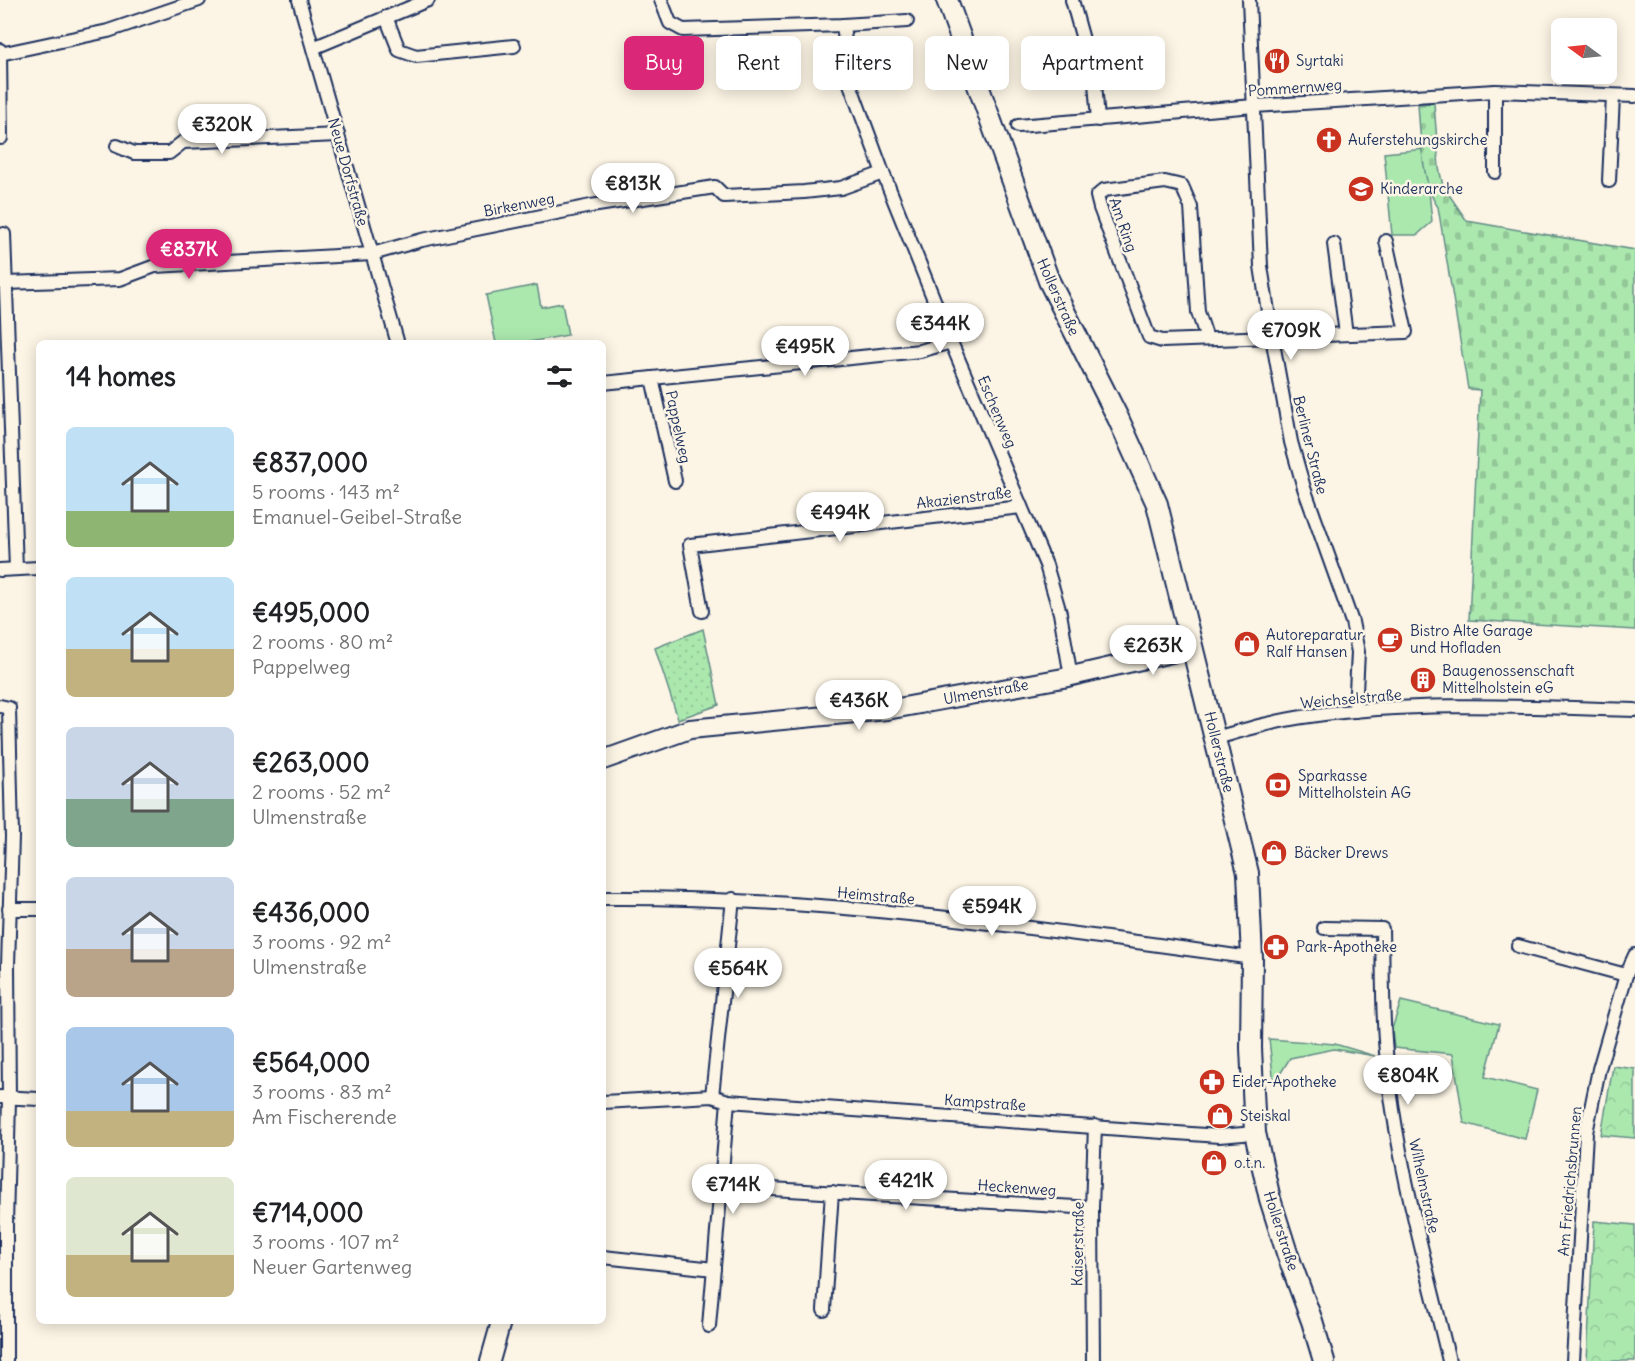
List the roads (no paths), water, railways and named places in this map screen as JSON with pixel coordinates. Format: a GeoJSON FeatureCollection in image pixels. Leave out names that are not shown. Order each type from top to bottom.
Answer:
{"type":"FeatureCollection","features":[{"type":"Feature","properties":{"kind":"main road","name":"Hollerstraße"},"geometry":{"type":"LineString","coordinates":[[947,0],[1048,281],[1118,418],[1157,504],[1248,873],[1255,1133],[1270,1199],[1324,1361]]}},
{"type":"Feature","properties":{"kind":"street"},"geometry":{"type":"LineString","coordinates":[[1,138],[0,52],[97,28],[170,5],[199,0]]}},
{"type":"Feature","properties":{"kind":"street","name":"Neue Dorfstraße"},"geometry":{"type":"LineString","coordinates":[[299,0],[397,340]]}},
{"type":"Feature","properties":{"kind":"street"},"geometry":{"type":"LineString","coordinates":[[313,48],[428,0]]}},
{"type":"Feature","properties":{"kind":"street"},"geometry":{"type":"LineString","coordinates":[[661,0],[670,23],[684,30],[907,21]]}},
{"type":"Feature","properties":{"kind":"street"},"geometry":{"type":"LineString","coordinates":[[1072,0],[1095,83],[1098,120]]}},
{"type":"Feature","properties":{"kind":"street","name":"Berliner Straße"},"geometry":{"type":"LineString","coordinates":[[1249,0],[1261,266],[1291,442],[1310,509],[1352,622],[1358,652],[1355,711]]}},
{"type":"Feature","properties":{"kind":"street"},"geometry":{"type":"LineString","coordinates":[[386,17],[399,50],[416,56],[514,46]]}},
{"type":"Feature","properties":{"kind":"street","name":"Eschenweg"},"geometry":{"type":"LineString","coordinates":[[843,25],[850,84],[883,173],[951,342],[1046,565],[1060,613],[1071,677]]}},
{"type":"Feature","properties":{"kind":"street"},"geometry":{"type":"LineString","coordinates":[[1495,91],[1495,172]]}},
{"type":"Feature","properties":{"kind":"street","name":"Pommernweg"},"geometry":{"type":"LineString","coordinates":[[1018,126],[1254,106],[1495,91],[1635,96]]}},
{"type":"Feature","properties":{"kind":"street"},"geometry":{"type":"LineString","coordinates":[[1609,181],[1613,96]]}},
{"type":"Feature","properties":{"kind":"street"},"geometry":{"type":"LineString","coordinates":[[117,146],[134,153],[169,153],[183,142],[338,135]]}},
{"type":"Feature","properties":{"kind":"street","name":"Birkenweg"},"geometry":{"type":"LineString","coordinates":[[372,254],[422,240],[591,206],[660,195],[715,187],[724,196],[804,192],[842,188],[883,173]]}},
{"type":"Feature","properties":{"kind":"street","name":"Am Ring"},"geometry":{"type":"LineString","coordinates":[[1207,339],[1198,312],[1191,207],[1182,186],[1165,182],[1104,190],[1098,196],[1100,208],[1149,337],[1162,341],[1406,332],[1386,242]]}},
{"type":"Feature","properties":{"kind":"street"},"geometry":{"type":"LineString","coordinates":[[4,234],[16,569]]}},
{"type":"Feature","properties":{"kind":"street"},"geometry":{"type":"LineString","coordinates":[[1334,244],[1346,334]]}},
{"type":"Feature","properties":{"kind":"street"},"geometry":{"type":"LineString","coordinates":[[6,283],[120,279],[155,266],[372,254]]}},
{"type":"Feature","properties":{"kind":"street","name":"Pappelweg"},"geometry":{"type":"LineString","coordinates":[[606,383],[920,351],[951,342]]}},
{"type":"Feature","properties":{"kind":"street","name":"Pappelweg"},"geometry":{"type":"LineString","coordinates":[[652,378],[675,481]]}},
{"type":"Feature","properties":{"kind":"street","name":"Akazienstraße"},"geometry":{"type":"LineString","coordinates":[[702,611],[690,545],[1021,507]]}},
{"type":"Feature","properties":{"kind":"street"},"geometry":{"type":"LineString","coordinates":[[0,570],[36,568]]}},
{"type":"Feature","properties":{"kind":"street","name":"Ulmenstraße"},"geometry":{"type":"LineString","coordinates":[[606,759],[690,729],[887,710],[1071,677],[1193,648]]}},
{"type":"Feature","properties":{"kind":"street","name":"Weichselstraße"},"geometry":{"type":"LineString","coordinates":[[1216,738],[1298,718],[1355,711],[1478,706],[1635,710]]}},
{"type":"Feature","properties":{"kind":"street"},"geometry":{"type":"LineString","coordinates":[[5,707],[9,909],[4,965],[6,1361]]}},
{"type":"Feature","properties":{"kind":"street","name":"Heimstraße"},"geometry":{"type":"LineString","coordinates":[[606,898],[733,899],[966,919],[1252,958]]}},
{"type":"Feature","properties":{"kind":"street"},"geometry":{"type":"LineString","coordinates":[[606,1102],[712,1096],[733,899]]}},
{"type":"Feature","properties":{"kind":"street"},"geometry":{"type":"LineString","coordinates":[[9,909],[36,909]]}},
{"type":"Feature","properties":{"kind":"street","name":"Wilhelmstraße"},"geometry":{"type":"LineString","coordinates":[[1324,928],[1382,929],[1386,1052],[1393,1107],[1412,1209],[1449,1361]]}},
{"type":"Feature","properties":{"kind":"street"},"geometry":{"type":"LineString","coordinates":[[1518,946],[1626,975]]}},
{"type":"Feature","properties":{"kind":"street","name":"Am Friedrichsbrunnen"},"geometry":{"type":"LineString","coordinates":[[1573,1361],[1587,1133],[1599,1069],[1626,975],[1635,955]]}},
{"type":"Feature","properties":{"kind":"street","name":"Kampstraße"},"geometry":{"type":"LineString","coordinates":[[712,1096],[728,1101],[1220,1136],[1242,1136],[1255,1133]]}},
{"type":"Feature","properties":{"kind":"street"},"geometry":{"type":"LineString","coordinates":[[5,1098],[36,1099]]}},
{"type":"Feature","properties":{"kind":"street"},"geometry":{"type":"LineString","coordinates":[[709,1326],[728,1101]]}},
{"type":"Feature","properties":{"kind":"street","name":"Kaiserstraße"},"geometry":{"type":"LineString","coordinates":[[1093,1361],[1092,1208],[1095,1126]]}},
{"type":"Feature","properties":{"kind":"street","name":"Heckenweg"},"geometry":{"type":"LineString","coordinates":[[721,1186],[1092,1208]]}},
{"type":"Feature","properties":{"kind":"street"},"geometry":{"type":"LineString","coordinates":[[824,1310],[831,1192]]}},
{"type":"Feature","properties":{"kind":"street"},"geometry":{"type":"LineString","coordinates":[[606,1257],[714,1269]]}},
{"type":"Feature","properties":{"kind":"street"},"geometry":{"type":"LineString","coordinates":[[490,1361],[500,1324]]}},
{"type":"Feature","properties":{"kind":"place","name":"Syrtaki"},"geometry":{"type":"Point","coordinates":[1277,61]}},
{"type":"Feature","properties":{"kind":"place","name":"Auferstehungskirche"},"geometry":{"type":"Point","coordinates":[1329,140]}},
{"type":"Feature","properties":{"kind":"place","name":"Kinderarche"},"geometry":{"type":"Point","coordinates":[1361,189]}},
{"type":"Feature","properties":{"kind":"place","name":"Bistro Alte Garage und Hofladen"},"geometry":{"type":"Point","coordinates":[1390,640]}},
{"type":"Feature","properties":{"kind":"place","name":"Autoreparatur Ralf Hansen"},"geometry":{"type":"Point","coordinates":[1247,644]}},
{"type":"Feature","properties":{"kind":"place","name":"Baugenossenschaft Mittelholstein eG"},"geometry":{"type":"Point","coordinates":[1423,680]}},
{"type":"Feature","properties":{"kind":"place","name":"Sparkasse Mittelholstein AG"},"geometry":{"type":"Point","coordinates":[1278,785]}},
{"type":"Feature","properties":{"kind":"place","name":"Bäcker Drews"},"geometry":{"type":"Point","coordinates":[1274,853]}},
{"type":"Feature","properties":{"kind":"place","name":"Park-Apotheke"},"geometry":{"type":"Point","coordinates":[1276,947]}},
{"type":"Feature","properties":{"kind":"place","name":"Eider-Apotheke"},"geometry":{"type":"Point","coordinates":[1212,1082]}},
{"type":"Feature","properties":{"kind":"place","name":"Steiskal"},"geometry":{"type":"Point","coordinates":[1220,1116]}},
{"type":"Feature","properties":{"kind":"place","name":"o.t.n."},"geometry":{"type":"Point","coordinates":[1214,1163]}}]}
